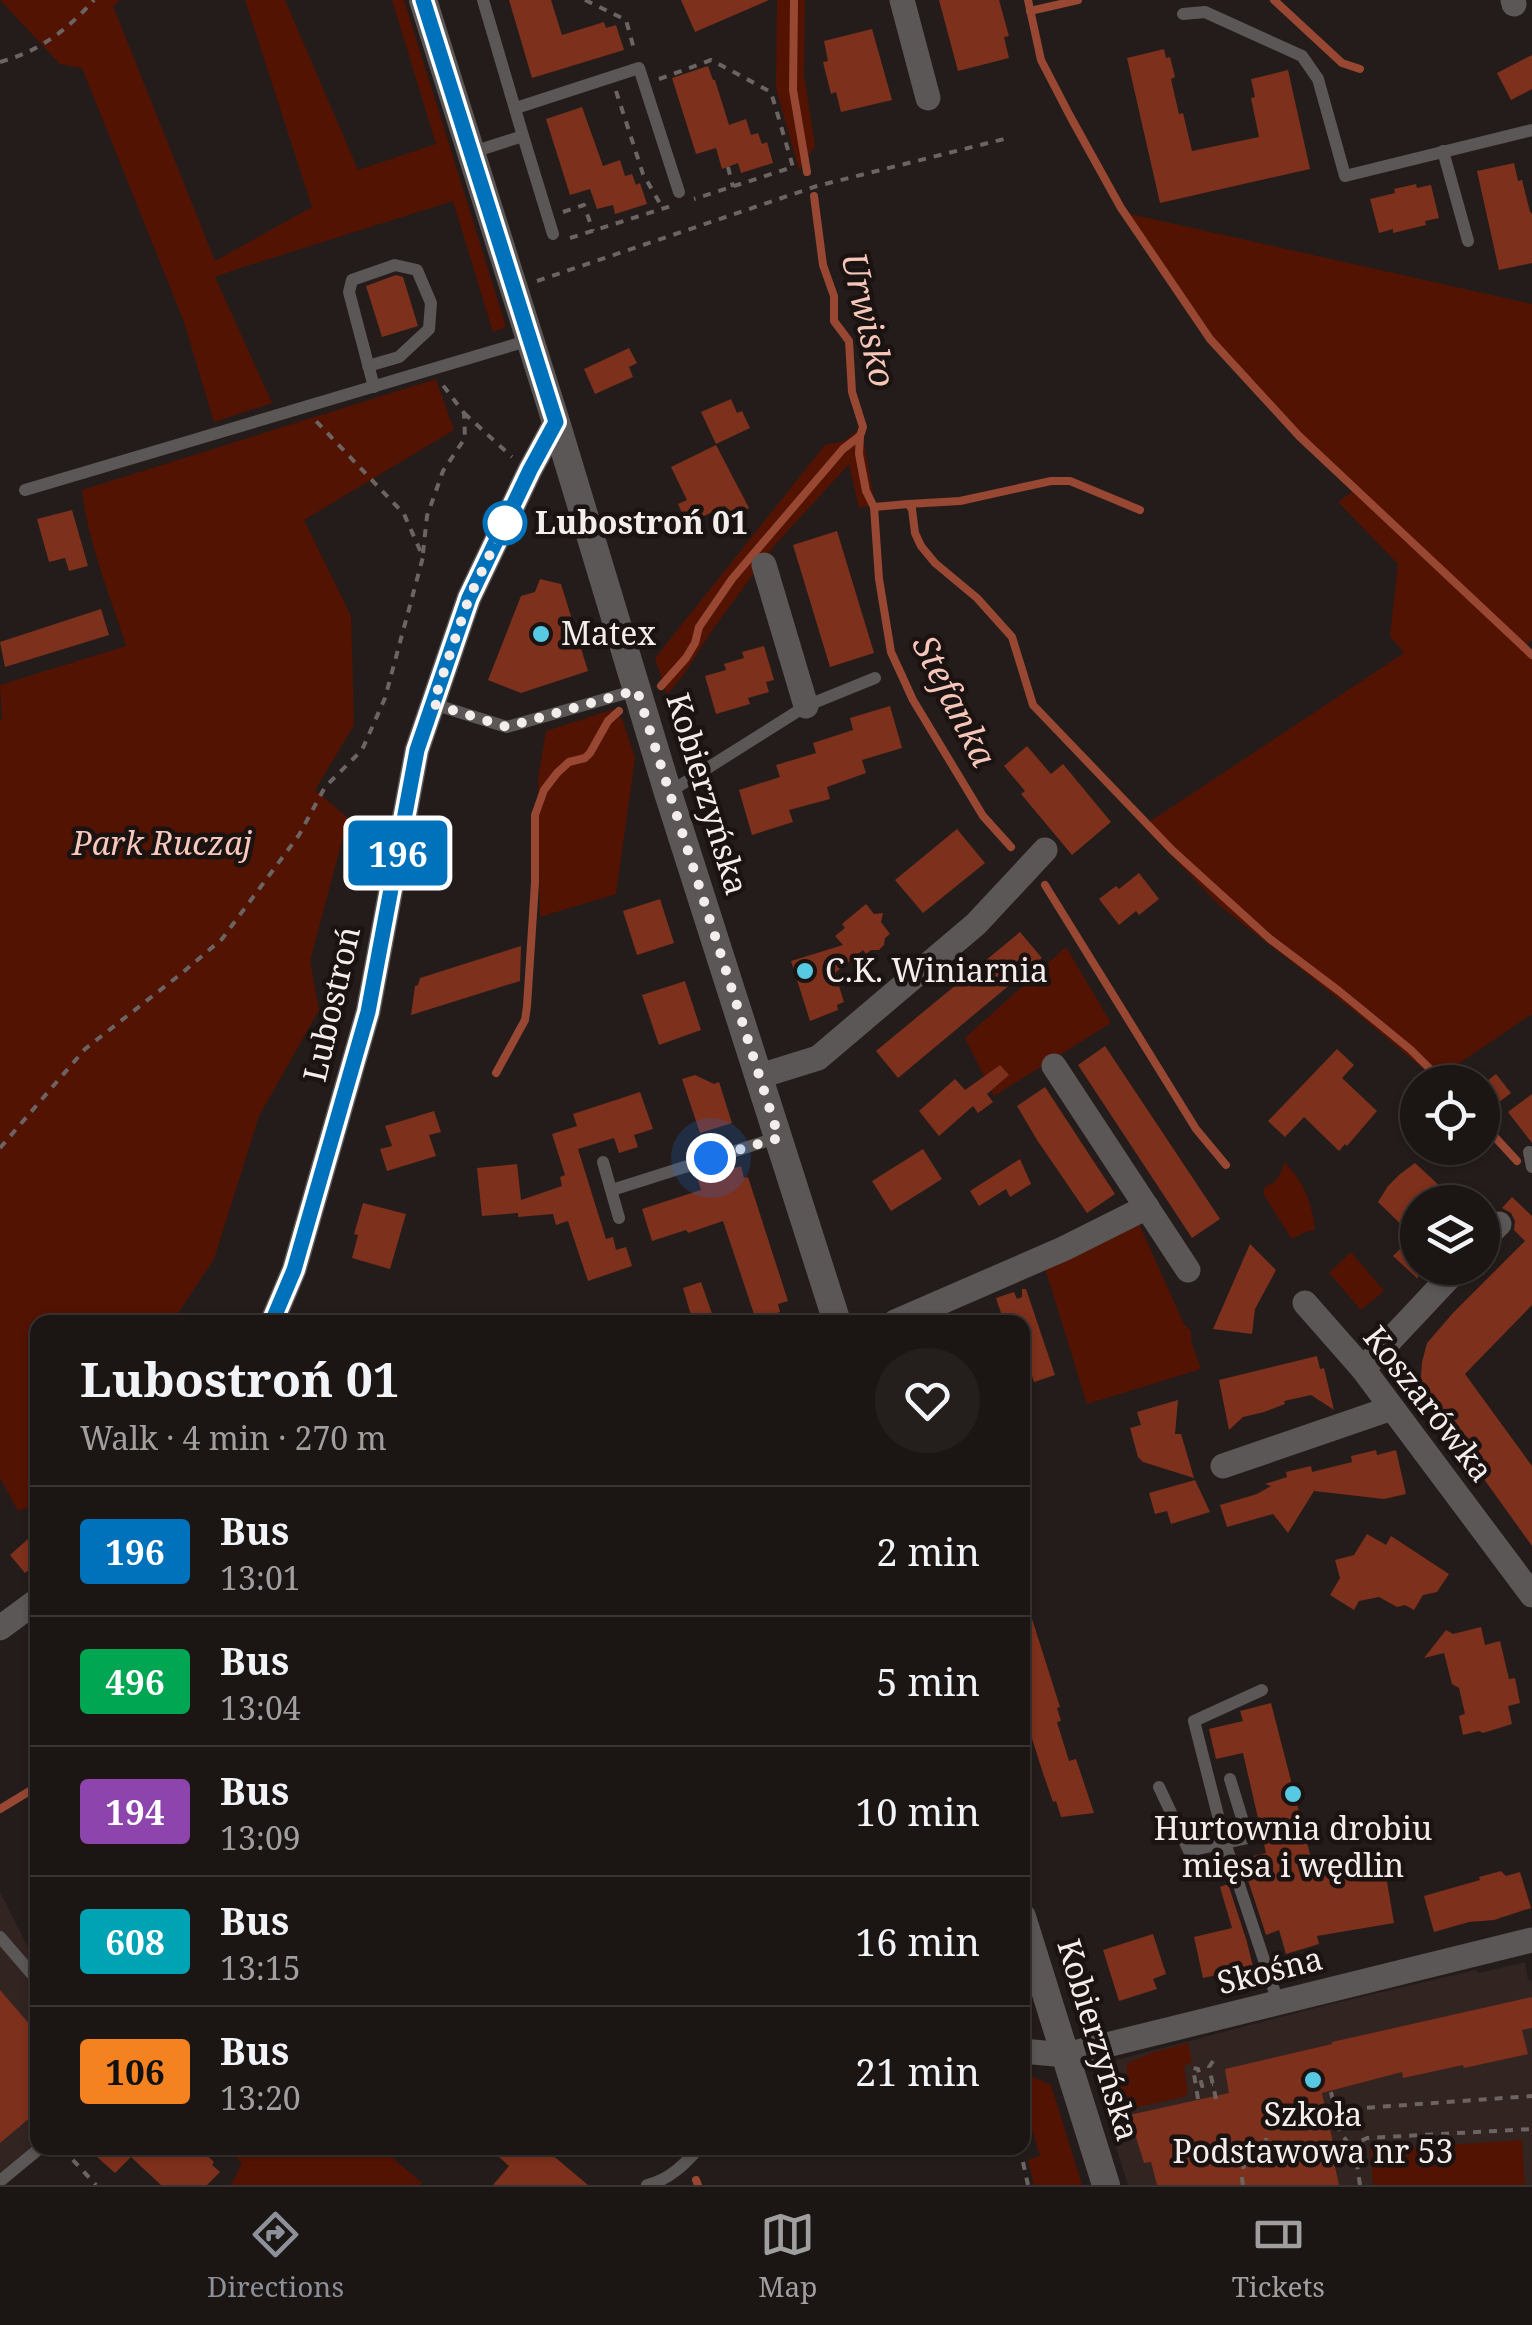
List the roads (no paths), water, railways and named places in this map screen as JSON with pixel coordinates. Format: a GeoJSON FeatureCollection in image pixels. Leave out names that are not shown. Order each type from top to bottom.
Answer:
{"type":"FeatureCollection","features":[{"type":"Feature","properties":{"kind":"street","name":"Kobierzyńska"},"geometry":{"type":"LineString","coordinates":[[423,0],[668,793],[835,1315]]}},
{"type":"Feature","properties":{"kind":"street"},"geometry":{"type":"LineString","coordinates":[[902,0],[928,98]]}},
{"type":"Feature","properties":{"kind":"street","name":"Lubostroń"},"geometry":{"type":"LineString","coordinates":[[275,1315],[294,1270],[368,1012],[417,750],[469,598],[556,422]]}},
{"type":"Feature","properties":{"kind":"street"},"geometry":{"type":"LineString","coordinates":[[764,565],[806,706]]}},
{"type":"Feature","properties":{"kind":"street"},"geometry":{"type":"LineString","coordinates":[[760,1076],[818,1058],[976,924],[1045,850]]}},
{"type":"Feature","properties":{"kind":"street"},"geometry":{"type":"LineString","coordinates":[[1054,1066],[1188,1270]]}},
{"type":"Feature","properties":{"kind":"street"},"geometry":{"type":"LineString","coordinates":[[910,1315],[1063,1249],[1147,1207]]}},
{"type":"Feature","properties":{"kind":"street"},"geometry":{"type":"LineString","coordinates":[[1363,1369],[1442,1285]]}},
{"type":"Feature","properties":{"kind":"street","name":"Koszarówka"},"geometry":{"type":"LineString","coordinates":[[1305,1303],[1363,1369],[1532,1595]]}},
{"type":"Feature","properties":{"kind":"street"},"geometry":{"type":"LineString","coordinates":[[1223,1466],[1392,1408]]}},
{"type":"Feature","properties":{"kind":"street"},"geometry":{"type":"LineString","coordinates":[[0,1628],[30,1606]]}},
{"type":"Feature","properties":{"kind":"street","name":"Skośna"},"geometry":{"type":"LineString","coordinates":[[1030,2051],[1066,2054],[1532,1940]]}},
{"type":"Feature","properties":{"kind":"street","name":"Kobierzyńska"},"geometry":{"type":"LineString","coordinates":[[1030,1941],[1106,2185]]}},
{"type":"Feature","properties":{"kind":"lane"},"geometry":{"type":"LineString","coordinates":[[483,0],[556,238]]}},
{"type":"Feature","properties":{"kind":"lane"},"geometry":{"type":"LineString","coordinates":[[1184,14],[1206,12],[1302,56],[1318,78],[1344,176],[1532,130]]}},
{"type":"Feature","properties":{"kind":"lane"},"geometry":{"type":"LineString","coordinates":[[516,108],[639,68],[680,199]]}},
{"type":"Feature","properties":{"kind":"lane"},"geometry":{"type":"LineString","coordinates":[[470,153],[523,136]]}},
{"type":"Feature","properties":{"kind":"lane"},"geometry":{"type":"LineString","coordinates":[[1443,151],[1468,241]]}},
{"type":"Feature","properties":{"kind":"lane"},"geometry":{"type":"LineString","coordinates":[[368,366],[398,357],[429,329],[431,303],[417,270],[395,265],[352,280],[349,292],[368,366],[374,387]]}},
{"type":"Feature","properties":{"kind":"lane"},"geometry":{"type":"LineString","coordinates":[[25,490],[530,340]]}},
{"type":"Feature","properties":{"kind":"lane"},"geometry":{"type":"LineString","coordinates":[[668,793],[806,706],[875,678]]}},
{"type":"Feature","properties":{"kind":"lane"},"geometry":{"type":"LineString","coordinates":[[433,704],[507,727],[637,690]]}},
{"type":"Feature","properties":{"kind":"lane"},"geometry":{"type":"LineString","coordinates":[[612,1190],[779,1138]]}},
{"type":"Feature","properties":{"kind":"lane"},"geometry":{"type":"LineString","coordinates":[[1529,1152],[1532,1167]]}},
{"type":"Feature","properties":{"kind":"lane"},"geometry":{"type":"LineString","coordinates":[[603,1162],[619,1218]]}},
{"type":"Feature","properties":{"kind":"lane"},"geometry":{"type":"LineString","coordinates":[[1262,1690],[1194,1721],[1225,1843],[1278,2002]]}},
{"type":"Feature","properties":{"kind":"lane"},"geometry":{"type":"LineString","coordinates":[[1159,1787],[1189,1851],[1248,1838],[1230,1779]]}},
{"type":"Feature","properties":{"kind":"lane"},"geometry":{"type":"LineString","coordinates":[[0,1937],[30,1973]]}},
{"type":"Feature","properties":{"kind":"lane"},"geometry":{"type":"LineString","coordinates":[[0,2182],[39,2155]]}},
{"type":"Feature","properties":{"kind":"lane"},"geometry":{"type":"LineString","coordinates":[[646,2185],[659,2182],[693,2155]]}},
{"type":"Feature","properties":{"kind":"waterway","name":"Urwisko"},"geometry":{"type":"LineString","coordinates":[[794,0],[793,90],[807,172]]}},
{"type":"Feature","properties":{"kind":"waterway"},"geometry":{"type":"LineString","coordinates":[[1028,0],[1041,60],[1070,116],[1121,208],[1210,339],[1299,436],[1532,655]]}},
{"type":"Feature","properties":{"kind":"waterway"},"geometry":{"type":"LineString","coordinates":[[1030,11],[1078,0]]}},
{"type":"Feature","properties":{"kind":"waterway"},"geometry":{"type":"LineString","coordinates":[[1274,0],[1342,63],[1360,69]]}},
{"type":"Feature","properties":{"kind":"waterway","name":"Urwisko"},"geometry":{"type":"LineString","coordinates":[[661,686],[686,658],[699,627],[732,579],[843,449],[860,436],[863,427],[852,392],[849,341],[834,321],[834,296],[823,265],[814,196]]}},
{"type":"Feature","properties":{"kind":"waterway","name":"Stefanka"},"geometry":{"type":"LineString","coordinates":[[860,436],[866,491],[874,507],[879,579],[891,652],[913,700],[983,816],[1011,847]]}},
{"type":"Feature","properties":{"kind":"waterway"},"geometry":{"type":"LineString","coordinates":[[908,504],[960,501],[1051,481],[1070,481],[1140,510]]}},
{"type":"Feature","properties":{"kind":"waterway"},"geometry":{"type":"LineString","coordinates":[[874,507],[908,504],[921,546],[1012,637],[1033,705],[1172,850],[1270,939],[1426,1065]]}},
{"type":"Feature","properties":{"kind":"waterway","name":"Urwisko"},"geometry":{"type":"LineString","coordinates":[[496,1073],[525,1020],[535,883],[535,815],[544,790],[557,773],[569,762],[585,758],[608,721],[619,711]]}},
{"type":"Feature","properties":{"kind":"waterway"},"geometry":{"type":"LineString","coordinates":[[1045,885],[1196,1129],[1226,1165]]}},
{"type":"Feature","properties":{"kind":"waterway"},"geometry":{"type":"LineString","coordinates":[[1500,1143],[1517,1161]]}},
{"type":"Feature","properties":{"kind":"waterway","name":"Urwisko"},"geometry":{"type":"LineString","coordinates":[[0,1809],[30,1791]]}},
{"type":"Feature","properties":{"kind":"waterway"},"geometry":{"type":"LineString","coordinates":[[696,2180],[698,2185]]}},
{"type":"Feature","properties":{"kind":"place","name":"Lubostroń 01"},"geometry":{"type":"Point","coordinates":[505,523]}},
{"type":"Feature","properties":{"kind":"place","name":"Matex"},"geometry":{"type":"Point","coordinates":[541,634]}},
{"type":"Feature","properties":{"kind":"place","name":"C.K. Winiarnia"},"geometry":{"type":"Point","coordinates":[805,971]}},
{"type":"Feature","properties":{"kind":"place","name":"Hurtownia drobiu mięsa i wędlin"},"geometry":{"type":"Point","coordinates":[1293,1794]}},
{"type":"Feature","properties":{"kind":"place","name":"Szkoła Podstawowa nr 53"},"geometry":{"type":"Point","coordinates":[1313,2080]}},
{"type":"Feature","properties":{"kind":"park label","name":"Park Ruczaj"},"geometry":{"type":"Point","coordinates":[162,844]}}]}
